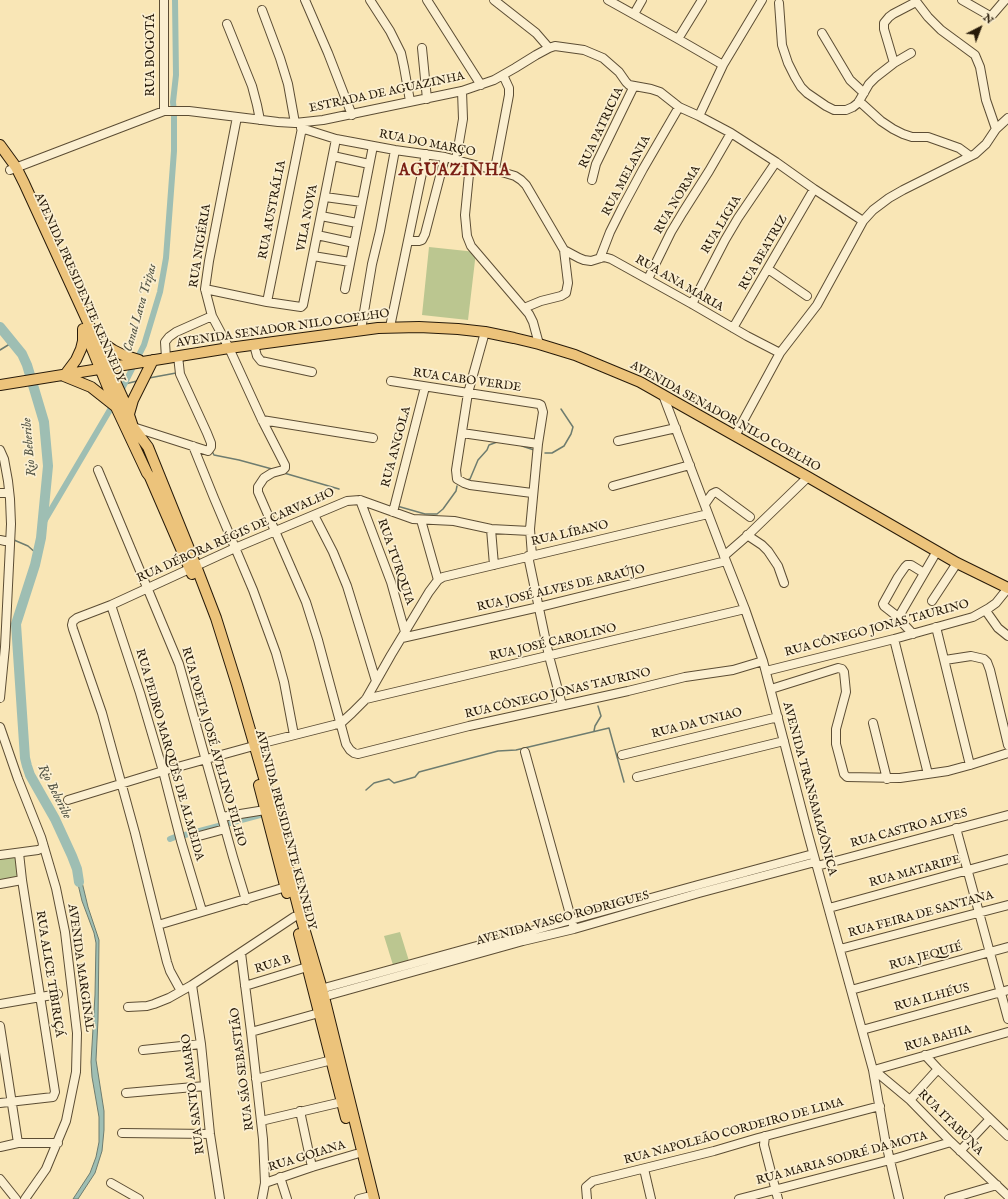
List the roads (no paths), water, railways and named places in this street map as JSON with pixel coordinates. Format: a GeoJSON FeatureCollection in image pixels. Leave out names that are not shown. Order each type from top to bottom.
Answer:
{"type":"FeatureCollection","features":[{"type":"Feature","properties":{"kind":"main road","name":"AVENIDA PRESIDENTE KENNEDY"},"geometry":{"type":"LineString","coordinates":[[0,145],[38,212],[95,338],[112,392],[179,522],[193,568]]}},
{"type":"Feature","properties":{"kind":"main road","name":"AVENIDA PRESIDENTE KENNEDY"},"geometry":{"type":"LineString","coordinates":[[0,156],[13,169],[83,325],[105,368]]}},
{"type":"Feature","properties":{"kind":"main road"},"geometry":{"type":"LineString","coordinates":[[83,325],[83,341],[81,349],[76,360],[64,376],[92,387],[112,392]]}},
{"type":"Feature","properties":{"kind":"main road","name":"AVENIDA SENADOR NILO COELHO"},"geometry":{"type":"LineString","coordinates":[[0,385],[64,376],[133,361],[149,361],[229,348],[361,330],[390,327],[458,329],[485,332],[539,344],[587,360],[636,380],[957,563],[1008,588]]}},
{"type":"Feature","properties":{"kind":"main road"},"geometry":{"type":"LineString","coordinates":[[95,338],[133,361]]}},
{"type":"Feature","properties":{"kind":"main road"},"geometry":{"type":"LineString","coordinates":[[122,410],[131,404],[149,361]]}},
{"type":"Feature","properties":{"kind":"main road","name":"AVENIDA PRESIDENTE KENNEDY"},"geometry":{"type":"LineString","coordinates":[[154,474],[193,568],[216,618],[300,913],[367,1198]]}},
{"type":"Feature","properties":{"kind":"main road","name":"AVENIDA PRESIDENTE KENNEDY"},"geometry":{"type":"LineString","coordinates":[[252,746],[265,810],[307,967],[319,994],[319,1013],[367,1198]]}},
{"type":"Feature","properties":{"kind":"street","name":"RUA BOGOTÁ"},"geometry":{"type":"LineString","coordinates":[[164,0],[164,110]]}},
{"type":"Feature","properties":{"kind":"street"},"geometry":{"type":"LineString","coordinates":[[305,0],[328,53],[352,115]]}},
{"type":"Feature","properties":{"kind":"street"},"geometry":{"type":"LineString","coordinates":[[370,0],[390,31],[401,53],[410,101]]}},
{"type":"Feature","properties":{"kind":"street"},"geometry":{"type":"LineString","coordinates":[[427,0],[481,85]]}},
{"type":"Feature","properties":{"kind":"street"},"geometry":{"type":"LineString","coordinates":[[494,0],[536,33],[549,48]]}},
{"type":"Feature","properties":{"kind":"street"},"geometry":{"type":"LineString","coordinates":[[608,0],[723,66]]}},
{"type":"Feature","properties":{"kind":"street"},"geometry":{"type":"LineString","coordinates":[[634,14],[642,0]]}},
{"type":"Feature","properties":{"kind":"street"},"geometry":{"type":"LineString","coordinates":[[678,39],[702,0]]}},
{"type":"Feature","properties":{"kind":"street"},"geometry":{"type":"LineString","coordinates":[[699,116],[723,66],[762,0]]}},
{"type":"Feature","properties":{"kind":"street"},"geometry":{"type":"LineString","coordinates":[[962,0],[990,16],[1005,0],[1008,3]]}},
{"type":"Feature","properties":{"kind":"street"},"geometry":{"type":"LineString","coordinates":[[894,63],[884,29],[884,23],[889,16],[915,1],[941,30],[975,55],[980,67],[986,100],[996,128]]}},
{"type":"Feature","properties":{"kind":"street"},"geometry":{"type":"LineString","coordinates":[[779,3],[782,45],[788,63],[802,87],[814,98],[834,110],[846,110],[853,107],[859,101],[869,84],[876,77],[894,63],[911,53]]}},
{"type":"Feature","properties":{"kind":"street"},"geometry":{"type":"LineString","coordinates":[[262,10],[280,58],[300,124]]}},
{"type":"Feature","properties":{"kind":"street"},"geometry":{"type":"LineString","coordinates":[[226,24],[252,86],[260,120]]}},
{"type":"Feature","properties":{"kind":"street"},"geometry":{"type":"LineString","coordinates":[[822,33],[847,74],[864,93]]}},
{"type":"Feature","properties":{"kind":"street","name":"ESTRADA DE AGUAZINHA"},"geometry":{"type":"LineString","coordinates":[[13,169],[164,110],[185,110],[300,124],[352,115],[410,101],[427,99],[462,91],[481,85],[503,75],[536,55],[555,46],[584,50],[603,58],[619,72],[629,85],[634,86]]}},
{"type":"Feature","properties":{"kind":"street"},"geometry":{"type":"LineString","coordinates":[[422,48],[427,99]]}},
{"type":"Feature","properties":{"kind":"street"},"geometry":{"type":"LineString","coordinates":[[495,170],[509,95],[509,88],[503,75]]}},
{"type":"Feature","properties":{"kind":"street"},"geometry":{"type":"LineString","coordinates":[[634,86],[656,90],[679,107],[731,133],[863,221]]}},
{"type":"Feature","properties":{"kind":"street","name":"RUA PATRICIA"},"geometry":{"type":"LineString","coordinates":[[592,180],[596,164],[634,86]]}},
{"type":"Feature","properties":{"kind":"street"},"geometry":{"type":"LineString","coordinates":[[456,160],[463,120],[462,91]]}},
{"type":"Feature","properties":{"kind":"street"},"geometry":{"type":"LineString","coordinates":[[859,101],[881,121],[902,134],[912,137],[928,137],[959,148],[970,156]]}},
{"type":"Feature","properties":{"kind":"street","name":"RUA MELANIA"},"geometry":{"type":"LineString","coordinates":[[600,258],[622,208],[679,107]]}},
{"type":"Feature","properties":{"kind":"street","name":"RUA NIGÉRIA"},"geometry":{"type":"LineString","coordinates":[[236,117],[205,290],[212,316],[285,465],[283,470],[272,473],[262,481],[258,487],[258,492],[275,531]]}},
{"type":"Feature","properties":{"kind":"street"},"geometry":{"type":"LineString","coordinates":[[735,436],[780,353],[817,305],[863,221],[873,210],[889,198],[981,149],[996,128],[1008,118]]}},
{"type":"Feature","properties":{"kind":"street","name":"RUA DO MARÇO"},"geometry":{"type":"LineString","coordinates":[[300,124],[336,139],[395,150],[445,157],[495,170],[515,176],[526,185],[564,250],[568,283],[566,292],[561,296],[541,301],[524,308]]}},
{"type":"Feature","properties":{"kind":"street","name":"RUA AUSTRÁLIA"},"geometry":{"type":"LineString","coordinates":[[267,302],[300,124]]}},
{"type":"Feature","properties":{"kind":"street","name":"RUA NORMA"},"geometry":{"type":"LineString","coordinates":[[648,279],[675,225],[731,133]]}},
{"type":"Feature","properties":{"kind":"street","name":"VILA NOVA"},"geometry":{"type":"LineString","coordinates":[[267,302],[301,307],[304,305],[336,139]]}},
{"type":"Feature","properties":{"kind":"street"},"geometry":{"type":"LineString","coordinates":[[345,290],[373,146]]}},
{"type":"Feature","properties":{"kind":"street"},"geometry":{"type":"LineString","coordinates":[[361,330],[372,264],[380,231],[395,150]]}},
{"type":"Feature","properties":{"kind":"street"},"geometry":{"type":"LineString","coordinates":[[390,327],[426,154]]}},
{"type":"Feature","properties":{"kind":"street"},"geometry":{"type":"LineString","coordinates":[[333,156],[369,164]]}},
{"type":"Feature","properties":{"kind":"street"},"geometry":{"type":"LineString","coordinates":[[409,241],[420,241],[425,234],[445,157]]}},
{"type":"Feature","properties":{"kind":"street","name":"RUA LIGIA"},"geometry":{"type":"LineString","coordinates":[[692,304],[738,218],[776,162]]}},
{"type":"Feature","properties":{"kind":"street"},"geometry":{"type":"LineString","coordinates":[[470,164],[465,215],[467,236],[471,246],[529,314],[533,322],[539,344]]}},
{"type":"Feature","properties":{"kind":"street","name":"RUA BEATRIZ"},"geometry":{"type":"LineString","coordinates":[[733,328],[814,189]]}},
{"type":"Feature","properties":{"kind":"street"},"geometry":{"type":"LineString","coordinates":[[325,197],[362,202]]}},
{"type":"Feature","properties":{"kind":"street"},"geometry":{"type":"LineString","coordinates":[[321,216],[358,223]]}},
{"type":"Feature","properties":{"kind":"street"},"geometry":{"type":"LineString","coordinates":[[317,235],[354,243]]}},
{"type":"Feature","properties":{"kind":"street","name":"RUA ANA MARIA"},"geometry":{"type":"LineString","coordinates":[[564,250],[584,260],[591,261],[604,257],[611,259],[780,353]]}},
{"type":"Feature","properties":{"kind":"street"},"geometry":{"type":"LineString","coordinates":[[313,256],[350,262]]}},
{"type":"Feature","properties":{"kind":"street"},"geometry":{"type":"LineString","coordinates":[[768,269],[807,296]]}},
{"type":"Feature","properties":{"kind":"street"},"geometry":{"type":"LineString","coordinates":[[205,290],[267,302]]}},
{"type":"Feature","properties":{"kind":"street"},"geometry":{"type":"LineString","coordinates":[[166,358],[165,342],[169,337],[176,332],[212,316]]}},
{"type":"Feature","properties":{"kind":"street"},"geometry":{"type":"LineString","coordinates":[[485,332],[468,394],[456,470],[457,479],[470,485],[532,493]]}},
{"type":"Feature","properties":{"kind":"street"},"geometry":{"type":"LineString","coordinates":[[254,345],[257,356],[261,362],[312,372]]}},
{"type":"Feature","properties":{"kind":"street"},"geometry":{"type":"LineString","coordinates":[[131,430],[194,446],[210,448],[208,433],[180,374],[178,356]]}},
{"type":"Feature","properties":{"kind":"street","name":"RUA CABO VERDE"},"geometry":{"type":"LineString","coordinates":[[391,382],[539,404],[542,407],[543,412],[538,444]]}},
{"type":"Feature","properties":{"kind":"street","name":"RUA ANGOLA"},"geometry":{"type":"LineString","coordinates":[[393,512],[425,387]]}},
{"type":"Feature","properties":{"kind":"street","name":"AVENIDA TRANSAMAZÔNICA"},"geometry":{"type":"LineString","coordinates":[[663,395],[745,610],[766,671],[815,861],[873,1070],[899,1199]]}},
{"type":"Feature","properties":{"kind":"street"},"geometry":{"type":"LineString","coordinates":[[262,420],[373,438]]}},
{"type":"Feature","properties":{"kind":"street"},"geometry":{"type":"LineString","coordinates":[[618,441],[676,428]]}},
{"type":"Feature","properties":{"kind":"street"},"geometry":{"type":"LineString","coordinates":[[462,433],[538,444],[532,493],[530,556],[549,656],[562,705]]}},
{"type":"Feature","properties":{"kind":"street"},"geometry":{"type":"LineString","coordinates":[[194,446],[256,597],[281,667],[294,735]]}},
{"type":"Feature","properties":{"kind":"street"},"geometry":{"type":"LineString","coordinates":[[0,450],[4,459],[8,481],[11,524],[5,647],[0,698]]}},
{"type":"Feature","properties":{"kind":"street"},"geometry":{"type":"LineString","coordinates":[[613,486],[690,466]]}},
{"type":"Feature","properties":{"kind":"street","name":"RUA POETA JOSÉ AVELINO FILHO"},"geometry":{"type":"LineString","coordinates":[[98,470],[179,664],[223,824],[246,900]]}},
{"type":"Feature","properties":{"kind":"street","name":"RUA JOSÉ ALVES DE ARAÚJO"},"geometry":{"type":"LineString","coordinates":[[404,635],[539,607],[725,559],[808,477]]}},
{"type":"Feature","properties":{"kind":"street"},"geometry":{"type":"LineString","coordinates":[[705,504],[712,494],[716,492],[750,517]]}},
{"type":"Feature","properties":{"kind":"street"},"geometry":{"type":"LineString","coordinates":[[360,500],[413,519],[454,521],[491,529],[530,531]]}},
{"type":"Feature","properties":{"kind":"street","name":"RUA DÉBORA RÉGIS DE CARVALHO"},"geometry":{"type":"LineString","coordinates":[[121,783],[102,713],[73,629],[73,621],[275,531],[347,501],[360,500]]}},
{"type":"Feature","properties":{"kind":"street","name":"RUA TURQUIA"},"geometry":{"type":"LineString","coordinates":[[360,500],[391,582],[404,635]]}},
{"type":"Feature","properties":{"kind":"street","name":"RUA LÍBANO"},"geometry":{"type":"LineString","coordinates":[[438,580],[449,575],[708,514]]}},
{"type":"Feature","properties":{"kind":"street"},"geometry":{"type":"LineString","coordinates":[[314,515],[333,552],[347,586],[376,681]]}},
{"type":"Feature","properties":{"kind":"street"},"geometry":{"type":"LineString","coordinates":[[68,800],[163,771],[341,723],[366,699],[429,592],[438,580],[421,520]]}},
{"type":"Feature","properties":{"kind":"street"},"geometry":{"type":"LineString","coordinates":[[491,529],[494,565]]}},
{"type":"Feature","properties":{"kind":"street"},"geometry":{"type":"LineString","coordinates":[[275,531],[306,602],[341,723]]}},
{"type":"Feature","properties":{"kind":"street"},"geometry":{"type":"LineString","coordinates":[[747,536],[762,544],[768,551],[778,566],[784,583]]}},
{"type":"Feature","properties":{"kind":"street"},"geometry":{"type":"LineString","coordinates":[[898,617],[937,551]]}},
{"type":"Feature","properties":{"kind":"street"},"geometry":{"type":"LineString","coordinates":[[932,601],[957,563]]}},
{"type":"Feature","properties":{"kind":"street"},"geometry":{"type":"LineString","coordinates":[[913,634],[899,620],[898,617],[884,606],[883,603],[898,577],[907,565],[911,565],[924,573]]}},
{"type":"Feature","properties":{"kind":"street","name":"RUA CÔNEGO JONAS TAURINO"},"geometry":{"type":"LineString","coordinates":[[766,671],[894,639],[973,617],[986,611],[996,603],[1008,588]]}},
{"type":"Feature","properties":{"kind":"street","name":"RUA PEDRO MARQUÊS DE ALMEIDA"},"geometry":{"type":"LineString","coordinates":[[111,605],[138,687],[163,771],[181,841],[202,911]]}},
{"type":"Feature","properties":{"kind":"street","name":"RUA JOSÉ CAROLINO"},"geometry":{"type":"LineString","coordinates":[[366,699],[745,610]]}},
{"type":"Feature","properties":{"kind":"street"},"geometry":{"type":"LineString","coordinates":[[986,611],[998,628],[1008,636]]}},
{"type":"Feature","properties":{"kind":"street"},"geometry":{"type":"LineString","coordinates":[[936,627],[970,765]]}},
{"type":"Feature","properties":{"kind":"street"},"geometry":{"type":"LineString","coordinates":[[894,639],[928,774]]}},
{"type":"Feature","properties":{"kind":"street"},"geometry":{"type":"LineString","coordinates":[[945,660],[971,656],[984,659],[987,662],[1008,745]]}},
{"type":"Feature","properties":{"kind":"street","name":"RUA CÔNEGO JONAS TAURINO"},"geometry":{"type":"LineString","coordinates":[[341,723],[346,744],[350,750],[358,754],[469,726],[685,677],[733,670],[763,661]]}},
{"type":"Feature","properties":{"kind":"street"},"geometry":{"type":"LineString","coordinates":[[770,689],[838,668],[842,669],[844,672],[846,696],[838,720],[835,736],[844,774],[847,777],[887,779],[928,774],[948,771],[1008,753]]}},
{"type":"Feature","properties":{"kind":"street","name":"RUA DA UNIAO"},"geometry":{"type":"LineString","coordinates":[[622,755],[778,717]]}},
{"type":"Feature","properties":{"kind":"street"},"geometry":{"type":"LineString","coordinates":[[873,723],[887,779]]}},
{"type":"Feature","properties":{"kind":"street"},"geometry":{"type":"LineString","coordinates":[[0,727],[43,844],[43,847],[38,850],[0,855]]}},
{"type":"Feature","properties":{"kind":"street"},"geometry":{"type":"LineString","coordinates":[[637,777],[784,741]]}},
{"type":"Feature","properties":{"kind":"street"},"geometry":{"type":"LineString","coordinates":[[525,752],[574,928]]}},
{"type":"Feature","properties":{"kind":"street"},"geometry":{"type":"LineString","coordinates":[[121,783],[167,962],[170,971],[186,988]]}},
{"type":"Feature","properties":{"kind":"street"},"geometry":{"type":"LineString","coordinates":[[199,836],[223,824],[265,810]]}},
{"type":"Feature","properties":{"kind":"street","name":"RUA CASTRO ALVES"},"geometry":{"type":"LineString","coordinates":[[815,861],[1008,815]]}},
{"type":"Feature","properties":{"kind":"street"},"geometry":{"type":"LineString","coordinates":[[956,828],[990,952],[1004,991],[1008,1019]]}},
{"type":"Feature","properties":{"kind":"street","name":"AVENIDA MARGINAL"},"geometry":{"type":"LineString","coordinates":[[25,1199],[46,1169],[66,1121],[73,1093],[77,1060],[77,1033],[65,932],[56,888],[43,844]]}},
{"type":"Feature","properties":{"kind":"street","name":"RUA ALICE TIBIRIÇÁ"},"geometry":{"type":"LineString","coordinates":[[12,1101],[53,1097],[55,1089],[19,853]]}},
{"type":"Feature","properties":{"kind":"street","name":"RUA MATARIPE"},"geometry":{"type":"LineString","coordinates":[[828,908],[1008,859]]}},
{"type":"Feature","properties":{"kind":"street","name":"AVENIDA VASCO RODRIGUES"},"geometry":{"type":"LineString","coordinates":[[319,994],[352,980],[571,920],[772,869],[815,861]]}},
{"type":"Feature","properties":{"kind":"street","name":"AVENIDA VASCO RODRIGUES"},"geometry":{"type":"LineString","coordinates":[[319,994],[354,989],[574,928],[772,869]]}},
{"type":"Feature","properties":{"kind":"street"},"geometry":{"type":"LineString","coordinates":[[0,884],[22,880]]}},
{"type":"Feature","properties":{"kind":"street"},"geometry":{"type":"LineString","coordinates":[[158,925],[202,911],[286,888]]}},
{"type":"Feature","properties":{"kind":"street","name":"RUA FEIRA DE SANTANA"},"geometry":{"type":"LineString","coordinates":[[840,949],[1008,905]]}},
{"type":"Feature","properties":{"kind":"street"},"geometry":{"type":"LineString","coordinates":[[128,1007],[154,1004],[169,998],[241,953],[294,917]]}},
{"type":"Feature","properties":{"kind":"street","name":"RUA JEQUIÉ"},"geometry":{"type":"LineString","coordinates":[[851,990],[1008,947]]}},
{"type":"Feature","properties":{"kind":"street","name":"RUA SÃO SEBASTIÃO"},"geometry":{"type":"LineString","coordinates":[[241,953],[261,1121],[265,1183],[262,1199]]}},
{"type":"Feature","properties":{"kind":"street","name":"RUA B"},"geometry":{"type":"LineString","coordinates":[[245,986],[307,967]]}},
{"type":"Feature","properties":{"kind":"street"},"geometry":{"type":"LineString","coordinates":[[352,980],[354,989]]}},
{"type":"Feature","properties":{"kind":"street","name":"RUA SANTO AMARO"},"geometry":{"type":"LineString","coordinates":[[186,988],[201,1044],[210,1134],[220,1199]]}},
{"type":"Feature","properties":{"kind":"street","name":"RUA ILHÉUS"},"geometry":{"type":"LineString","coordinates":[[862,1030],[1004,991]]}},
{"type":"Feature","properties":{"kind":"street"},"geometry":{"type":"LineString","coordinates":[[0,1004],[58,994]]}},
{"type":"Feature","properties":{"kind":"street"},"geometry":{"type":"LineString","coordinates":[[251,1032],[319,1013]]}},
{"type":"Feature","properties":{"kind":"street"},"geometry":{"type":"LineString","coordinates":[[0,1026],[18,1143]]}},
{"type":"Feature","properties":{"kind":"street","name":"RUA BAHIA"},"geometry":{"type":"LineString","coordinates":[[873,1070],[1008,1032]]}},
{"type":"Feature","properties":{"kind":"street"},"geometry":{"type":"LineString","coordinates":[[143,1050],[201,1044]]}},
{"type":"Feature","properties":{"kind":"street"},"geometry":{"type":"LineString","coordinates":[[925,1055],[1008,1136]]}},
{"type":"Feature","properties":{"kind":"street"},"geometry":{"type":"LineString","coordinates":[[256,1079],[332,1060]]}},
{"type":"Feature","properties":{"kind":"street"},"geometry":{"type":"LineString","coordinates":[[910,1100],[938,1069]]}},
{"type":"Feature","properties":{"kind":"street","name":"RUA ITABUNA"},"geometry":{"type":"LineString","coordinates":[[873,1070],[910,1100],[960,1151],[1008,1196]]}},
{"type":"Feature","properties":{"kind":"street"},"geometry":{"type":"LineString","coordinates":[[126,1093],[205,1086]]}},
{"type":"Feature","properties":{"kind":"street"},"geometry":{"type":"LineString","coordinates":[[0,1103],[12,1101]]}},
{"type":"Feature","properties":{"kind":"street"},"geometry":{"type":"LineString","coordinates":[[261,1121],[342,1102]]}},
{"type":"Feature","properties":{"kind":"street","name":"RUA NAPOLEÃO CORDEIRO DE LIMA"},"geometry":{"type":"LineString","coordinates":[[587,1199],[586,1187],[594,1181],[762,1140],[880,1106]]}},
{"type":"Feature","properties":{"kind":"street"},"geometry":{"type":"LineString","coordinates":[[300,1111],[312,1167]]}},
{"type":"Feature","properties":{"kind":"street"},"geometry":{"type":"LineString","coordinates":[[960,1151],[990,1119]]}},
{"type":"Feature","properties":{"kind":"street"},"geometry":{"type":"LineString","coordinates":[[122,1133],[210,1134]]}},
{"type":"Feature","properties":{"kind":"street"},"geometry":{"type":"LineString","coordinates":[[762,1140],[778,1199]]}},
{"type":"Feature","properties":{"kind":"street"},"geometry":{"type":"LineString","coordinates":[[0,1147],[18,1143],[58,1142]]}},
{"type":"Feature","properties":{"kind":"street","name":"RUA MARIA SODRÉ DA MOTA"},"geometry":{"type":"LineString","coordinates":[[739,1199],[890,1160],[951,1142]]}},
{"type":"Feature","properties":{"kind":"street","name":"RUA GOIANA"},"geometry":{"type":"LineString","coordinates":[[265,1183],[356,1154]]}},
{"type":"Feature","properties":{"kind":"street"},"geometry":{"type":"LineString","coordinates":[[644,1169],[651,1199]]}},
{"type":"Feature","properties":{"kind":"street"},"geometry":{"type":"LineString","coordinates":[[280,1177],[287,1199]]}},
{"type":"Feature","properties":{"kind":"street"},"geometry":{"type":"LineString","coordinates":[[0,1179],[16,1199]]}},
{"type":"Feature","properties":{"kind":"street"},"geometry":{"type":"LineString","coordinates":[[111,1183],[138,1199]]}},
{"type":"Feature","properties":{"kind":"street"},"geometry":{"type":"LineString","coordinates":[[949,1199],[997,1186]]}},
{"type":"Feature","properties":{"kind":"water"},"geometry":{"type":"Polygon","coordinates":[[[80,869],[88,907],[99,940],[96,1060],[104,1111],[104,1130],[102,1151],[95,1173],[78,1199],[73,1199],[90,1173],[96,1157],[99,1142],[99,1117],[91,1062],[96,943],[94,933],[82,901],[77,880],[75,870],[80,869]]]}},
{"type":"Feature","properties":{"kind":"waterway","name":"Canal Lava Tripas"},"geometry":{"type":"LineString","coordinates":[[120,393],[144,345],[160,292],[166,258],[174,151],[173,102],[176,75],[175,0]]}},
{"type":"Feature","properties":{"kind":"waterway","name":"Rio Beberibe"},"geometry":{"type":"LineString","coordinates":[[0,327],[22,354],[27,365],[44,422],[48,466],[41,538],[35,565],[16,624],[25,758],[30,775],[55,819],[72,856],[77,869],[79,882]]}},
{"type":"Feature","properties":{"kind":"waterway"},"geometry":{"type":"LineString","coordinates":[[0,350],[13,342]]}},
{"type":"Feature","properties":{"kind":"waterway"},"geometry":{"type":"LineString","coordinates":[[149,378],[176,373]]}},
{"type":"Feature","properties":{"kind":"waterway"},"geometry":{"type":"LineString","coordinates":[[125,384],[137,381]]}},
{"type":"Feature","properties":{"kind":"waterway","name":"Canal Lava Tripas"},"geometry":{"type":"LineString","coordinates":[[42,525],[114,403]]}},
{"type":"Feature","properties":{"kind":"waterway"},"geometry":{"type":"LineString","coordinates":[[545,453],[552,453],[564,446],[571,434],[573,427],[561,409]]}},
{"type":"Feature","properties":{"kind":"waterway"},"geometry":{"type":"LineString","coordinates":[[467,480],[470,479],[478,460],[487,450],[489,445],[497,442]]}},
{"type":"Feature","properties":{"kind":"waterway"},"geometry":{"type":"LineString","coordinates":[[522,446],[534,450]]}},
{"type":"Feature","properties":{"kind":"waterway"},"geometry":{"type":"LineString","coordinates":[[212,451],[214,455],[272,469]]}},
{"type":"Feature","properties":{"kind":"waterway"},"geometry":{"type":"LineString","coordinates":[[284,473],[339,489]]}},
{"type":"Feature","properties":{"kind":"waterway"},"geometry":{"type":"LineString","coordinates":[[397,506],[425,514],[437,514],[443,509],[456,491],[457,486]]}},
{"type":"Feature","properties":{"kind":"waterway"},"geometry":{"type":"LineString","coordinates":[[14,540],[28,546],[37,554]]}},
{"type":"Feature","properties":{"kind":"waterway"},"geometry":{"type":"LineString","coordinates":[[594,731],[595,726],[601,716],[598,706]]}},
{"type":"Feature","properties":{"kind":"waterway"},"geometry":{"type":"LineString","coordinates":[[366,790],[374,783],[389,779],[394,783],[415,777],[419,772],[498,751],[516,750],[609,728],[624,782]]}},
{"type":"Feature","properties":{"kind":"waterway"},"geometry":{"type":"LineString","coordinates":[[181,836],[260,815]]}},
{"type":"Feature","properties":{"kind":"waterway"},"geometry":{"type":"LineString","coordinates":[[170,839],[175,837]]}},
{"type":"Feature","properties":{"kind":"district","name":"AGUAZINHA"},"geometry":{"type":"Point","coordinates":[455,172]}}]}
